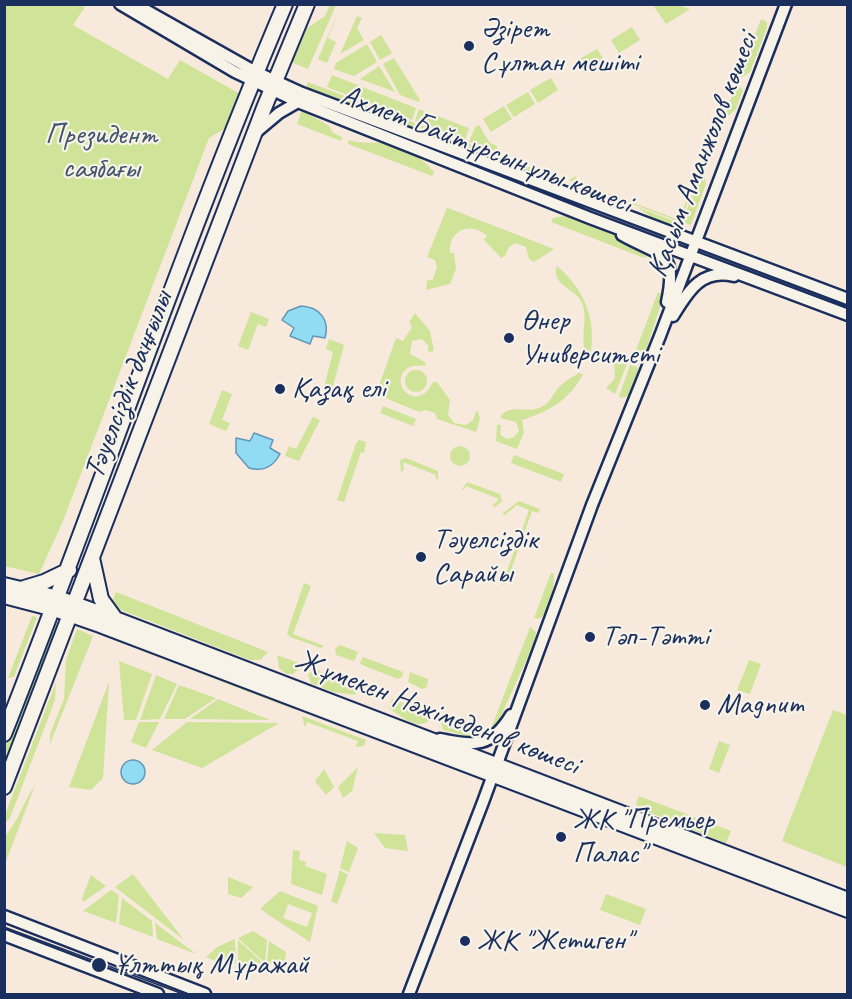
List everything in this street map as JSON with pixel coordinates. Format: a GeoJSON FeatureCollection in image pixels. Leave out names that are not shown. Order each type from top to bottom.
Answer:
{"type":"FeatureCollection","features":[{"type":"Feature","properties":{"kind":"main road","name":"Тәуелсіздік даңғылы"},"geometry":{"type":"LineString","coordinates":[[4,734],[69,570],[254,76],[285,4]]}},
{"type":"Feature","properties":{"kind":"main road","name":"Тәуелсіздік даңғылы"},"geometry":{"type":"LineString","coordinates":[[4,787],[254,135],[307,4]]}},
{"type":"Feature","properties":{"kind":"main road"},"geometry":{"type":"LineString","coordinates":[[92,556],[100,599],[115,619]]}},
{"type":"Feature","properties":{"kind":"main road"},"geometry":{"type":"LineString","coordinates":[[20,588],[44,582],[69,570]]}},
{"type":"Feature","properties":{"kind":"main road","name":"Жұмекен Нәжімеденов көшесі"},"geometry":{"type":"LineString","coordinates":[[4,585],[20,588],[494,769],[848,900]]}},
{"type":"Feature","properties":{"kind":"main road","name":"Жұмекен Нәжімеденов көшесі"},"geometry":{"type":"LineString","coordinates":[[4,596],[56,603]]}},
{"type":"Feature","properties":{"kind":"main road","name":"Жұмекен Нәжімеденов көшесі"},"geometry":{"type":"LineString","coordinates":[[71,609],[115,619],[424,736],[494,769],[848,910]]}},
{"type":"Feature","properties":{"kind":"street","name":"Ахмет Байтұрсынұлы көшесі"},"geometry":{"type":"LineString","coordinates":[[120,4],[274,86],[848,299]]}},
{"type":"Feature","properties":{"kind":"street","name":"Ахмет Байтұрсынұлы көшесі"},"geometry":{"type":"LineString","coordinates":[[135,4],[254,76]]}},
{"type":"Feature","properties":{"kind":"street","name":"Қасым Аманжолов көшесі"},"geometry":{"type":"LineString","coordinates":[[409,994],[592,505],[660,336],[786,4]]}},
{"type":"Feature","properties":{"kind":"street","name":"Ахмет Байтұрсынұлы көшесі"},"geometry":{"type":"LineString","coordinates":[[274,86],[298,102],[590,218],[848,315]]}},
{"type":"Feature","properties":{"kind":"street"},"geometry":{"type":"LineString","coordinates":[[254,135],[279,113],[298,102]]}},
{"type":"Feature","properties":{"kind":"street"},"geometry":{"type":"LineString","coordinates":[[590,218],[659,253],[670,265],[671,282],[660,336]]}},
{"type":"Feature","properties":{"kind":"street"},"geometry":{"type":"LineString","coordinates":[[660,336],[692,287],[711,274],[730,275],[786,291]]}},
{"type":"Feature","properties":{"kind":"street"},"geometry":{"type":"LineString","coordinates":[[424,736],[466,744],[483,743],[497,734],[522,697]]}},
{"type":"Feature","properties":{"kind":"street"},"geometry":{"type":"LineString","coordinates":[[4,916],[205,994]]}},
{"type":"Feature","properties":{"kind":"street"},"geometry":{"type":"LineString","coordinates":[[4,935],[158,994]]}},
{"type":"Feature","properties":{"kind":"green space","name":"Президент саябағы"},"geometry":{"type":"Polygon","coordinates":[[[5,5],[81,5],[85,7],[73,25],[168,79],[180,60],[240,94],[227,127],[209,138],[63,521],[39,574],[4,566],[5,5]]]}},
{"type":"Feature","properties":{"kind":"green space"},"geometry":{"type":"Polygon","coordinates":[[[330,5],[336,5],[308,69],[291,62],[306,29],[325,16],[330,5]]]}},
{"type":"Feature","properties":{"kind":"green space"},"geometry":{"type":"Polygon","coordinates":[[[341,5],[328,38],[336,42],[327,63],[318,59],[341,5]]]}},
{"type":"Feature","properties":{"kind":"green space"},"geometry":{"type":"Polygon","coordinates":[[[653,5],[678,5],[690,9],[666,24],[653,5]]]}},
{"type":"Feature","properties":{"kind":"green space"},"geometry":{"type":"Polygon","coordinates":[[[357,16],[362,18],[357,28],[364,40],[340,54],[357,16]]]}},
{"type":"Feature","properties":{"kind":"green space"},"geometry":{"type":"Polygon","coordinates":[[[761,19],[767,22],[767,28],[750,72],[742,77],[739,76],[761,19]]]}},
{"type":"Feature","properties":{"kind":"green space"},"geometry":{"type":"Polygon","coordinates":[[[632,27],[640,40],[619,53],[611,40],[632,27]]]}},
{"type":"Feature","properties":{"kind":"green space"},"geometry":{"type":"Polygon","coordinates":[[[381,35],[392,53],[380,60],[370,42],[381,35]]]}},
{"type":"Feature","properties":{"kind":"green space"},"geometry":{"type":"Polygon","coordinates":[[[367,44],[377,62],[354,76],[334,69],[336,63],[367,44]]]}},
{"type":"Feature","properties":{"kind":"green space"},"geometry":{"type":"Polygon","coordinates":[[[597,49],[605,61],[584,74],[576,61],[597,49]]]}},
{"type":"Feature","properties":{"kind":"green space"},"geometry":{"type":"Polygon","coordinates":[[[394,58],[420,100],[419,102],[400,95],[383,64],[394,58]]]}},
{"type":"Feature","properties":{"kind":"green space"},"geometry":{"type":"Polygon","coordinates":[[[379,66],[395,92],[360,79],[379,66]]]}},
{"type":"Feature","properties":{"kind":"green space"},"geometry":{"type":"Polygon","coordinates":[[[332,75],[416,108],[412,120],[327,87],[332,75]]]}},
{"type":"Feature","properties":{"kind":"green space"},"geometry":{"type":"Polygon","coordinates":[[[551,78],[558,90],[538,103],[530,90],[551,78]]]}},
{"type":"Feature","properties":{"kind":"green space"},"geometry":{"type":"Polygon","coordinates":[[[308,82],[496,154],[489,158],[306,87],[308,82]]]}},
{"type":"Feature","properties":{"kind":"green space"},"geometry":{"type":"Polygon","coordinates":[[[737,84],[743,90],[736,109],[722,121],[737,84]]]}},
{"type":"Feature","properties":{"kind":"green space"},"geometry":{"type":"Polygon","coordinates":[[[528,92],[535,104],[514,117],[506,105],[528,92]]]}},
{"type":"Feature","properties":{"kind":"green space"},"geometry":{"type":"Polygon","coordinates":[[[504,106],[512,119],[491,132],[483,119],[504,106]]]}},
{"type":"Feature","properties":{"kind":"green space"},"geometry":{"type":"Polygon","coordinates":[[[419,109],[469,128],[465,140],[415,121],[419,109]]]}},
{"type":"Feature","properties":{"kind":"green space"},"geometry":{"type":"Polygon","coordinates":[[[302,110],[329,126],[333,133],[342,137],[341,141],[297,124],[302,110]]]}},
{"type":"Feature","properties":{"kind":"green space"},"geometry":{"type":"Polygon","coordinates":[[[479,125],[490,143],[497,146],[497,152],[469,142],[475,127],[479,125]]]}},
{"type":"Feature","properties":{"kind":"green space"},"geometry":{"type":"Polygon","coordinates":[[[349,140],[397,146],[417,156],[434,172],[432,176],[348,144],[349,140]]]}},
{"type":"Feature","properties":{"kind":"green space"},"geometry":{"type":"Polygon","coordinates":[[[505,158],[559,178],[552,181],[509,165],[505,158]]]}},
{"type":"Feature","properties":{"kind":"green space"},"geometry":{"type":"Polygon","coordinates":[[[700,165],[702,166],[680,222],[569,180],[576,176],[578,182],[679,220],[700,165]]]}},
{"type":"Feature","properties":{"kind":"green space"},"geometry":{"type":"Polygon","coordinates":[[[703,167],[706,184],[691,225],[682,222],[703,167]]]}},
{"type":"Feature","properties":{"kind":"green space"},"geometry":{"type":"Polygon","coordinates":[[[637,207],[682,224],[680,229],[656,220],[637,207]]]}},
{"type":"Feature","properties":{"kind":"green space"},"geometry":{"type":"Polygon","coordinates":[[[447,208],[554,249],[534,262],[529,259],[526,247],[516,243],[509,247],[505,256],[501,258],[484,240],[487,236],[481,231],[468,228],[457,233],[450,245],[450,253],[454,253],[456,269],[450,284],[426,290],[427,281],[433,279],[437,267],[435,260],[427,257],[447,208]]]}},
{"type":"Feature","properties":{"kind":"green space"},"geometry":{"type":"Polygon","coordinates":[[[571,215],[655,253],[644,258],[551,222],[553,218],[571,215]]]}},
{"type":"Feature","properties":{"kind":"green space"},"geometry":{"type":"Polygon","coordinates":[[[557,266],[575,285],[587,307],[592,331],[590,357],[587,356],[585,349],[584,314],[581,301],[560,282],[556,272],[557,266]]]}},
{"type":"Feature","properties":{"kind":"green space"},"geometry":{"type":"Polygon","coordinates":[[[658,292],[662,294],[662,300],[645,354],[641,359],[633,358],[658,292]]]}},
{"type":"Feature","properties":{"kind":"green space"},"geometry":{"type":"Polygon","coordinates":[[[251,312],[269,319],[266,327],[258,324],[248,350],[238,346],[251,312]]]}},
{"type":"Feature","properties":{"kind":"green space"},"geometry":{"type":"Polygon","coordinates":[[[415,313],[430,331],[434,351],[428,352],[428,345],[422,339],[412,341],[410,354],[425,362],[426,365],[408,368],[402,374],[402,388],[413,396],[420,396],[433,382],[437,382],[450,400],[448,415],[454,423],[466,425],[473,420],[476,411],[478,412],[480,419],[476,432],[437,419],[435,413],[425,410],[419,412],[376,394],[396,338],[403,341],[412,327],[409,322],[415,313]]]}},
{"type":"Feature","properties":{"kind":"green space"},"geometry":{"type":"Polygon","coordinates":[[[329,339],[344,345],[332,390],[324,387],[333,352],[326,349],[329,339]]]}},
{"type":"Feature","properties":{"kind":"green space"},"geometry":{"type":"Polygon","coordinates":[[[614,363],[627,364],[615,394],[606,388],[615,378],[614,363]]]}},
{"type":"Feature","properties":{"kind":"green space"},"geometry":{"type":"Polygon","coordinates":[[[630,365],[637,367],[638,373],[629,396],[621,398],[619,396],[630,365]]]}},
{"type":"Feature","properties":{"kind":"green space"},"geometry":{"type":"Polygon","coordinates":[[[416,370],[424,373],[427,381],[424,389],[416,392],[408,389],[405,381],[408,373],[416,370]]]}},
{"type":"Feature","properties":{"kind":"green space"},"geometry":{"type":"Polygon","coordinates":[[[579,373],[583,374],[565,398],[549,409],[522,420],[524,432],[517,449],[496,441],[497,425],[501,425],[500,434],[506,439],[514,437],[519,431],[516,422],[500,418],[503,413],[543,406],[561,385],[579,373]]]}},
{"type":"Feature","properties":{"kind":"green space"},"geometry":{"type":"Polygon","coordinates":[[[222,390],[232,394],[222,420],[230,423],[226,431],[209,424],[222,390]]]}},
{"type":"Feature","properties":{"kind":"green space"},"geometry":{"type":"Polygon","coordinates":[[[383,406],[416,419],[413,426],[380,413],[383,406]]]}},
{"type":"Feature","properties":{"kind":"green space"},"geometry":{"type":"Polygon","coordinates":[[[313,417],[320,420],[299,461],[285,456],[289,446],[296,449],[313,417]]]}},
{"type":"Feature","properties":{"kind":"green space"},"geometry":{"type":"Polygon","coordinates":[[[359,440],[366,442],[364,453],[361,452],[344,502],[337,500],[356,443],[359,440]]]}},
{"type":"Feature","properties":{"kind":"green space"},"geometry":{"type":"Polygon","coordinates":[[[456,446],[464,446],[470,452],[470,460],[464,466],[456,466],[450,460],[450,452],[456,446]]]}},
{"type":"Feature","properties":{"kind":"green space"},"geometry":{"type":"Polygon","coordinates":[[[514,455],[564,474],[561,482],[511,463],[514,455]]]}},
{"type":"Feature","properties":{"kind":"green space"},"geometry":{"type":"Polygon","coordinates":[[[406,458],[438,471],[438,480],[435,478],[436,475],[403,462],[404,470],[401,472],[400,460],[406,458]]]}},
{"type":"Feature","properties":{"kind":"green space"},"geometry":{"type":"Polygon","coordinates":[[[467,482],[500,494],[502,501],[494,508],[493,505],[499,499],[466,486],[464,490],[462,489],[467,482]]]}},
{"type":"Feature","properties":{"kind":"green space"},"geometry":{"type":"Polygon","coordinates":[[[519,501],[540,509],[538,513],[532,511],[506,584],[502,585],[529,510],[517,505],[505,515],[502,514],[519,501]]]}},
{"type":"Feature","properties":{"kind":"green space"},"geometry":{"type":"Polygon","coordinates":[[[551,573],[554,574],[550,605],[544,615],[539,619],[534,618],[551,573]]]}},
{"type":"Feature","properties":{"kind":"green space"},"geometry":{"type":"Polygon","coordinates":[[[304,583],[311,586],[293,634],[324,646],[321,648],[290,637],[287,633],[304,583]]]}},
{"type":"Feature","properties":{"kind":"green space"},"geometry":{"type":"Polygon","coordinates":[[[116,592],[268,652],[260,660],[250,660],[111,606],[116,592]]]}},
{"type":"Feature","properties":{"kind":"green space"},"geometry":{"type":"Polygon","coordinates":[[[32,616],[37,617],[14,677],[8,678],[32,616]]]}},
{"type":"Feature","properties":{"kind":"green space"},"geometry":{"type":"Polygon","coordinates":[[[53,621],[59,624],[5,766],[5,748],[53,621]]]}},
{"type":"Feature","properties":{"kind":"green space"},"geometry":{"type":"Polygon","coordinates":[[[530,627],[536,632],[535,641],[496,727],[492,726],[530,627]]]}},
{"type":"Feature","properties":{"kind":"green space"},"geometry":{"type":"Polygon","coordinates":[[[77,629],[93,636],[50,744],[50,734],[64,699],[66,660],[77,629]]]}},
{"type":"Feature","properties":{"kind":"green space"},"geometry":{"type":"Polygon","coordinates":[[[340,645],[358,652],[354,661],[336,655],[335,649],[340,645]]]}},
{"type":"Feature","properties":{"kind":"green space"},"geometry":{"type":"Polygon","coordinates":[[[277,655],[304,665],[293,674],[286,674],[279,668],[277,655]]]}},
{"type":"Feature","properties":{"kind":"green space"},"geometry":{"type":"Polygon","coordinates":[[[363,657],[403,672],[402,677],[398,679],[362,665],[360,663],[363,657]]]}},
{"type":"Feature","properties":{"kind":"green space"},"geometry":{"type":"Polygon","coordinates":[[[170,658],[295,706],[295,710],[169,661],[170,658]]]}},
{"type":"Feature","properties":{"kind":"green space"},"geometry":{"type":"Polygon","coordinates":[[[749,660],[761,664],[750,694],[737,690],[749,660]]]}},
{"type":"Feature","properties":{"kind":"green space"},"geometry":{"type":"Polygon","coordinates":[[[119,661],[152,674],[136,720],[124,720],[119,661]]]}},
{"type":"Feature","properties":{"kind":"green space"},"geometry":{"type":"Polygon","coordinates":[[[313,669],[359,686],[355,695],[333,692],[311,683],[308,675],[313,669]]]}},
{"type":"Feature","properties":{"kind":"green space"},"geometry":{"type":"Polygon","coordinates":[[[410,672],[428,679],[427,687],[422,689],[408,682],[410,672]]]}},
{"type":"Feature","properties":{"kind":"green space"},"geometry":{"type":"Polygon","coordinates":[[[156,675],[177,684],[160,719],[140,720],[156,675]]]}},
{"type":"Feature","properties":{"kind":"green space"},"geometry":{"type":"Polygon","coordinates":[[[56,682],[55,700],[10,818],[5,823],[5,815],[56,682]]]}},
{"type":"Feature","properties":{"kind":"green space"},"geometry":{"type":"Polygon","coordinates":[[[109,682],[103,778],[91,790],[69,787],[109,682]]]}},
{"type":"Feature","properties":{"kind":"green space"},"geometry":{"type":"Polygon","coordinates":[[[179,685],[216,698],[185,719],[164,719],[179,685]]]}},
{"type":"Feature","properties":{"kind":"green space"},"geometry":{"type":"Polygon","coordinates":[[[218,699],[270,720],[190,719],[218,699]]]}},
{"type":"Feature","properties":{"kind":"green space"},"geometry":{"type":"Polygon","coordinates":[[[392,699],[431,714],[429,721],[419,724],[403,718],[389,708],[392,699]]]}},
{"type":"Feature","properties":{"kind":"green space"},"geometry":{"type":"Polygon","coordinates":[[[833,710],[847,715],[847,867],[782,841],[833,710]]]}},
{"type":"Feature","properties":{"kind":"green space"},"geometry":{"type":"Polygon","coordinates":[[[302,716],[366,740],[364,746],[356,747],[358,741],[307,722],[305,728],[302,716]]]}},
{"type":"Feature","properties":{"kind":"green space"},"geometry":{"type":"Polygon","coordinates":[[[440,717],[465,727],[470,737],[443,730],[440,717]]]}},
{"type":"Feature","properties":{"kind":"green space"},"geometry":{"type":"Polygon","coordinates":[[[139,722],[159,722],[146,748],[131,742],[139,722]]]}},
{"type":"Feature","properties":{"kind":"green space"},"geometry":{"type":"Polygon","coordinates":[[[187,722],[279,723],[202,768],[152,750],[187,722]]]}},
{"type":"Feature","properties":{"kind":"green space"},"geometry":{"type":"Polygon","coordinates":[[[719,741],[730,745],[719,773],[709,769],[719,741]]]}},
{"type":"Feature","properties":{"kind":"green space"},"geometry":{"type":"Polygon","coordinates":[[[358,767],[352,791],[343,798],[338,787],[358,767]]]}},
{"type":"Feature","properties":{"kind":"green space"},"geometry":{"type":"Polygon","coordinates":[[[324,769],[334,787],[326,795],[315,781],[324,769]]]}},
{"type":"Feature","properties":{"kind":"green space"},"geometry":{"type":"Polygon","coordinates":[[[35,785],[5,864],[5,836],[35,785]]]}},
{"type":"Feature","properties":{"kind":"green space"},"geometry":{"type":"Polygon","coordinates":[[[639,796],[731,831],[726,843],[638,808],[636,804],[639,796]]]}},
{"type":"Feature","properties":{"kind":"green space"},"geometry":{"type":"Polygon","coordinates":[[[374,833],[405,835],[408,851],[385,848],[374,833]]]}},
{"type":"Feature","properties":{"kind":"green space"},"geometry":{"type":"Polygon","coordinates":[[[347,841],[358,848],[349,872],[340,868],[347,841]]]}},
{"type":"Feature","properties":{"kind":"green space"},"geometry":{"type":"Polygon","coordinates":[[[293,850],[300,851],[299,860],[306,862],[305,866],[327,874],[322,895],[291,884],[293,850]]]}},
{"type":"Feature","properties":{"kind":"green space"},"geometry":{"type":"Polygon","coordinates":[[[340,870],[348,875],[337,904],[331,901],[340,870]]]}},
{"type":"Feature","properties":{"kind":"green space"},"geometry":{"type":"Polygon","coordinates":[[[133,874],[184,940],[115,887],[133,874]]]}},
{"type":"Feature","properties":{"kind":"green space"},"geometry":{"type":"Polygon","coordinates":[[[91,875],[106,886],[83,902],[82,898],[91,875]]]}},
{"type":"Feature","properties":{"kind":"green space"},"geometry":{"type":"Polygon","coordinates":[[[228,877],[253,887],[241,898],[228,894],[228,877]]]}},
{"type":"Feature","properties":{"kind":"green space"},"geometry":{"type":"Polygon","coordinates":[[[111,890],[119,895],[116,923],[83,911],[111,890]]]}},
{"type":"Feature","properties":{"kind":"green space"},"geometry":{"type":"Polygon","coordinates":[[[280,891],[318,906],[310,942],[260,909],[280,891]],[[288,904],[283,918],[307,927],[312,913],[288,904]]]}},
{"type":"Feature","properties":{"kind":"green space"},"geometry":{"type":"Polygon","coordinates":[[[606,894],[646,909],[640,925],[600,910],[606,894]]]}},
{"type":"Feature","properties":{"kind":"green space"},"geometry":{"type":"Polygon","coordinates":[[[122,898],[152,921],[153,937],[119,924],[122,898]]]}},
{"type":"Feature","properties":{"kind":"green space"},"geometry":{"type":"Polygon","coordinates":[[[155,923],[196,954],[157,939],[155,923]]]}},
{"type":"Feature","properties":{"kind":"green space"},"geometry":{"type":"Polygon","coordinates":[[[253,931],[267,940],[265,963],[238,938],[253,931]]]}},
{"type":"Feature","properties":{"kind":"green space"},"geometry":{"type":"Polygon","coordinates":[[[235,939],[236,963],[219,963],[206,957],[217,947],[235,939]]]}},
{"type":"Feature","properties":{"kind":"green space"},"geometry":{"type":"Polygon","coordinates":[[[238,940],[263,963],[238,963],[238,940]]]}},
{"type":"Feature","properties":{"kind":"green space"},"geometry":{"type":"Polygon","coordinates":[[[269,941],[286,952],[285,963],[267,963],[269,941]]]}},
{"type":"Feature","properties":{"kind":"water"},"geometry":{"type":"Polygon","coordinates":[[[301,306],[313,309],[325,320],[325,338],[313,336],[310,344],[290,336],[294,328],[282,320],[288,311],[301,306]]]}},
{"type":"Feature","properties":{"kind":"water"},"geometry":{"type":"Polygon","coordinates":[[[254,433],[273,440],[270,448],[280,454],[271,465],[263,469],[249,468],[236,453],[236,438],[250,441],[254,433]]]}},
{"type":"Feature","properties":{"kind":"water"},"geometry":{"type":"Polygon","coordinates":[[[133,760],[138,761],[144,767],[144,777],[138,783],[133,784],[128,783],[122,777],[121,772],[122,767],[128,761],[133,760]]]}},
{"type":"Feature","properties":{"kind":"tram line"},"geometry":{"type":"LineString","coordinates":[[4,927],[183,994]]}},
{"type":"Feature","properties":{"kind":"place","name":"Әзірет Сұлтан мешіті"},"geometry":{"type":"Point","coordinates":[469,46]}},
{"type":"Feature","properties":{"kind":"place","name":"Өнер Университеті"},"geometry":{"type":"Point","coordinates":[509,338]}},
{"type":"Feature","properties":{"kind":"place","name":"Қазақ елі"},"geometry":{"type":"Point","coordinates":[280,389]}},
{"type":"Feature","properties":{"kind":"place","name":"Тәуелсіздік Сарайы"},"geometry":{"type":"Point","coordinates":[421,557]}},
{"type":"Feature","properties":{"kind":"place","name":"Тәп-Тәтті"},"geometry":{"type":"Point","coordinates":[590,637]}},
{"type":"Feature","properties":{"kind":"place","name":"Magnum"},"geometry":{"type":"Point","coordinates":[705,705]}},
{"type":"Feature","properties":{"kind":"place","name":"ЖК \"Премьер Палас\""},"geometry":{"type":"Point","coordinates":[561,837]}},
{"type":"Feature","properties":{"kind":"place","name":"ЖК \"Жетиген\""},"geometry":{"type":"Point","coordinates":[465,941]}},
{"type":"Feature","properties":{"kind":"place","name":"Ұлттық Мұражай"},"geometry":{"type":"Point","coordinates":[99,965]}}]}
